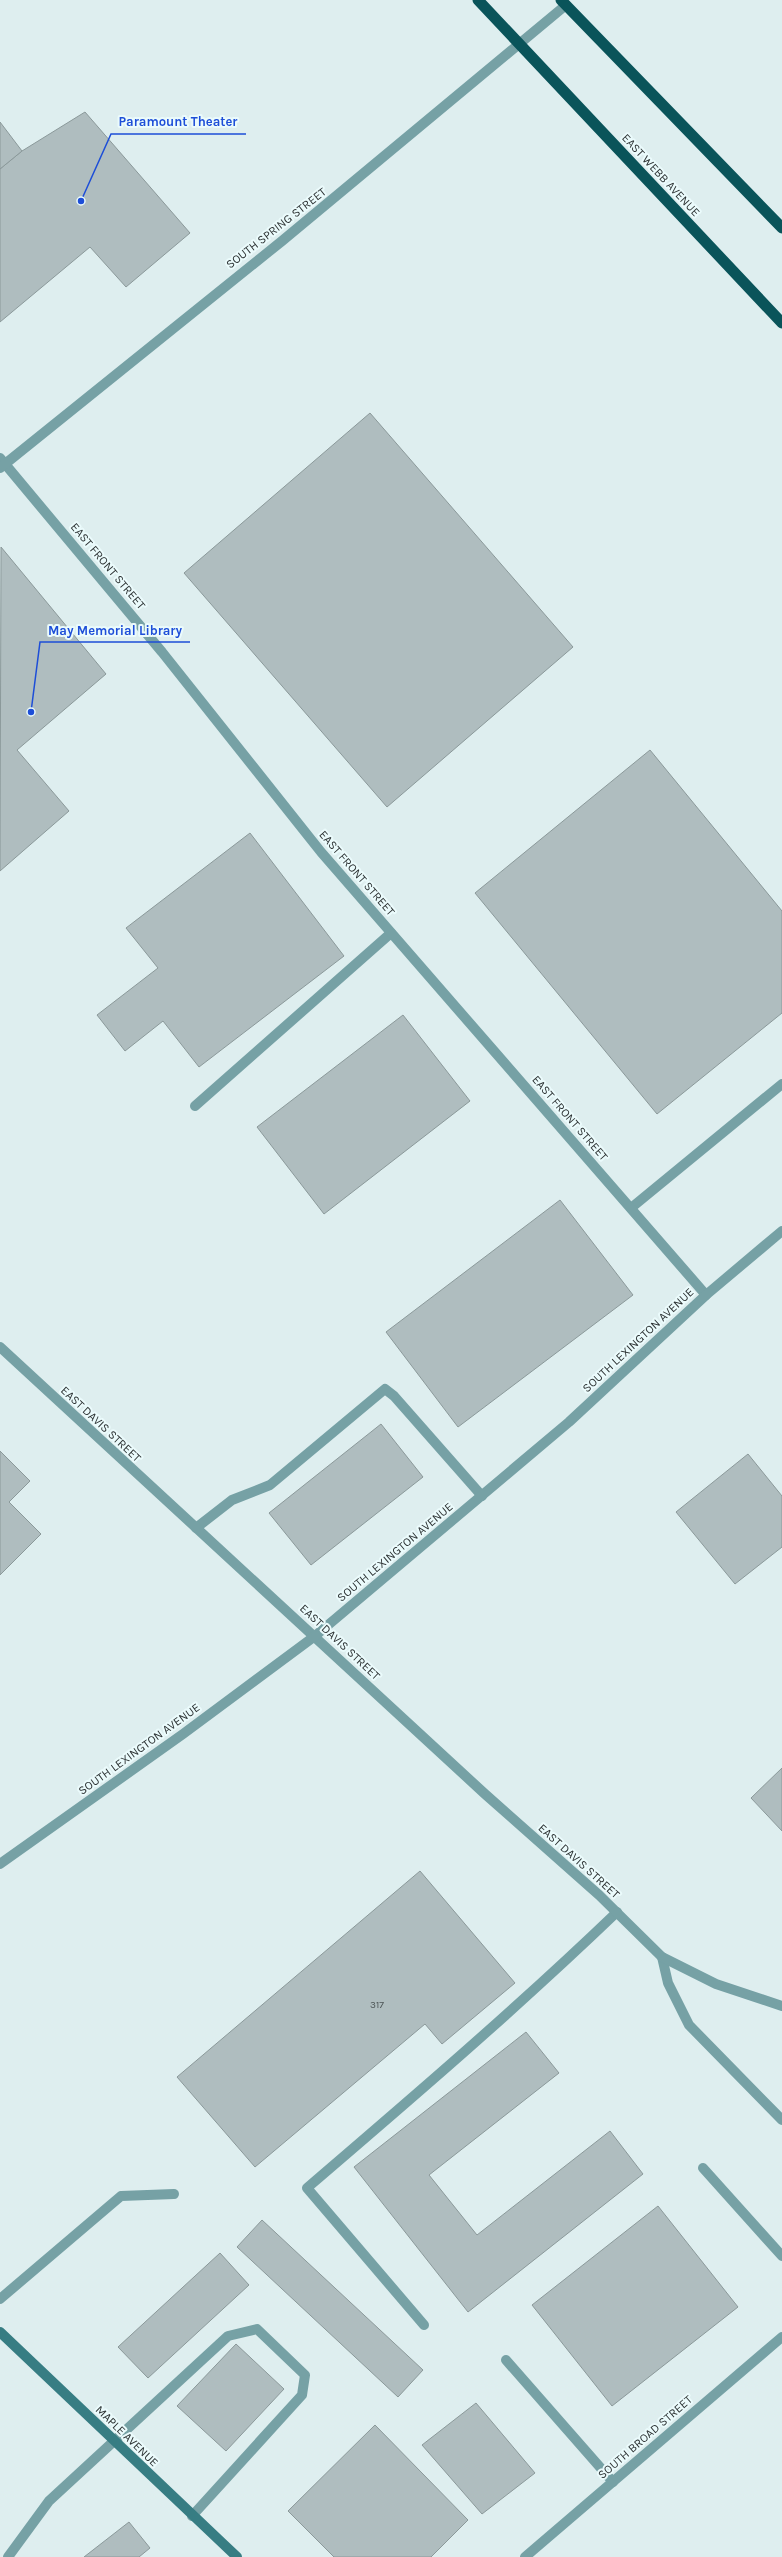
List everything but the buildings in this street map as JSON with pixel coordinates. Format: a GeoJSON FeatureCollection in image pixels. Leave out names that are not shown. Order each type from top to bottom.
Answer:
{"type":"FeatureCollection","features":[{"type":"Feature","properties":{"kind":"highway","name":"EAST WEBB AVENUE"},"geometry":{"type":"LineString","coordinates":[[478,0],[782,323]]}},
{"type":"Feature","properties":{"kind":"highway"},"geometry":{"type":"LineString","coordinates":[[564,3],[782,228]]}},
{"type":"Feature","properties":{"kind":"main road","name":"MAPLE AVENUE"},"geometry":{"type":"LineString","coordinates":[[0,2332],[192,2516],[237,2557]]}},
{"type":"Feature","properties":{"kind":"street","name":"SOUTH SPRING STREET"},"geometry":{"type":"LineString","coordinates":[[2,463],[282,241],[520,45],[564,3]]}},
{"type":"Feature","properties":{"kind":"street","name":"EAST FRONT STREET"},"geometry":{"type":"LineString","coordinates":[[2,463],[148,635],[321,852],[706,1295]]}},
{"type":"Feature","properties":{"kind":"street"},"geometry":{"type":"LineString","coordinates":[[195,1106],[391,933]]}},
{"type":"Feature","properties":{"kind":"street"},"geometry":{"type":"LineString","coordinates":[[631,1208],[782,1084]]}},
{"type":"Feature","properties":{"kind":"street","name":"SOUTH LEXINGTON AVENUE"},"geometry":{"type":"LineString","coordinates":[[0,1864],[183,1734],[315,1636],[569,1422],[706,1295],[782,1231]]}},
{"type":"Feature","properties":{"kind":"street","name":"EAST DAVIS STREET"},"geometry":{"type":"LineString","coordinates":[[0,1347],[617,1912],[662,1957],[716,1984],[782,2006]]}},
{"type":"Feature","properties":{"kind":"street"},"geometry":{"type":"LineString","coordinates":[[196,1528],[232,1500],[270,1485],[384,1389],[394,1396],[482,1496]]}},
{"type":"Feature","properties":{"kind":"street"},"geometry":{"type":"LineString","coordinates":[[424,2325],[307,2188],[480,2040],[617,1912]]}},
{"type":"Feature","properties":{"kind":"street"},"geometry":{"type":"LineString","coordinates":[[662,1957],[668,1983],[689,2024],[782,2120]]}},
{"type":"Feature","properties":{"kind":"street"},"geometry":{"type":"LineString","coordinates":[[703,2168],[782,2256]]}},
{"type":"Feature","properties":{"kind":"street"},"geometry":{"type":"LineString","coordinates":[[0,2299],[121,2196],[174,2194]]}},
{"type":"Feature","properties":{"kind":"street"},"geometry":{"type":"LineString","coordinates":[[8,2557],[49,2501],[113,2440],[228,2336],[257,2329],[305,2375],[302,2395],[192,2516]]}},
{"type":"Feature","properties":{"kind":"street","name":"SOUTH BROAD STREET"},"geometry":{"type":"LineString","coordinates":[[525,2557],[782,2337]]}},
{"type":"Feature","properties":{"kind":"street"},"geometry":{"type":"LineString","coordinates":[[506,2360],[613,2482]]}},
{"type":"Feature","properties":{"kind":"place","name":"Paramount Theater"},"geometry":{"type":"Point","coordinates":[81,201]}},
{"type":"Feature","properties":{"kind":"place","name":"May Memorial Library"},"geometry":{"type":"Point","coordinates":[31,712]}}]}
